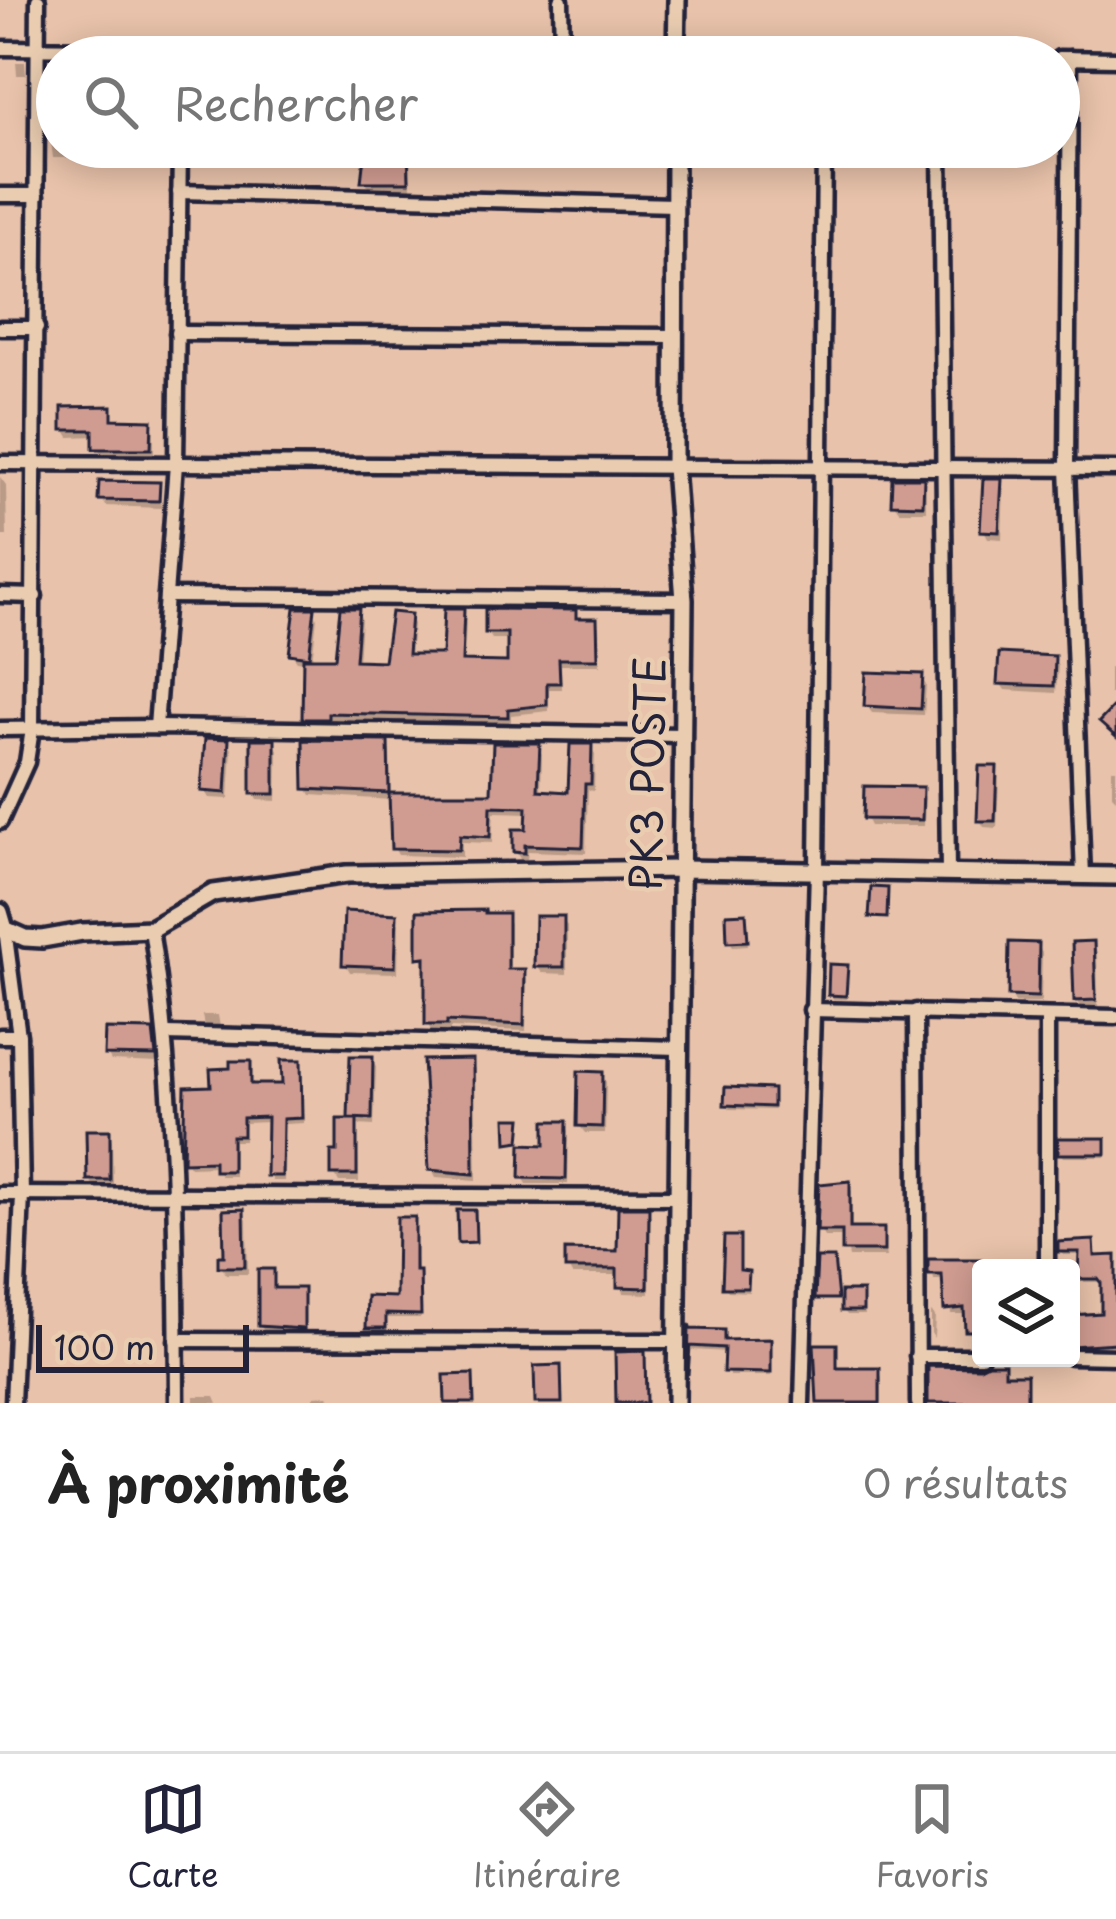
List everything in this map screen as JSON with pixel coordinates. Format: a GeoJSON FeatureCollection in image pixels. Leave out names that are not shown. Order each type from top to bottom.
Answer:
{"type":"FeatureCollection","features":[{"type":"Feature","properties":{"kind":"street"},"geometry":{"type":"LineString","coordinates":[[38,0],[38,36]]}},
{"type":"Feature","properties":{"kind":"street"},"geometry":{"type":"LineString","coordinates":[[561,0],[562,36]]}},
{"type":"Feature","properties":{"kind":"street"},"geometry":{"type":"LineString","coordinates":[[676,36],[677,0]]}},
{"type":"Feature","properties":{"kind":"street"},"geometry":{"type":"LineString","coordinates":[[0,48],[36,48]]}},
{"type":"Feature","properties":{"kind":"street"},"geometry":{"type":"LineString","coordinates":[[1080,58],[1116,58]]}},
{"type":"Feature","properties":{"kind":"street"},"geometry":{"type":"LineString","coordinates":[[0,822],[27,762],[32,729],[37,168]]}},
{"type":"Feature","properties":{"kind":"street"},"geometry":{"type":"LineString","coordinates":[[156,727],[176,464],[180,168]]}},
{"type":"Feature","properties":{"kind":"street","name":"PK3 POSTE"},"geometry":{"type":"LineString","coordinates":[[675,168],[674,467],[683,600],[676,1403]]}},
{"type":"Feature","properties":{"kind":"street"},"geometry":{"type":"LineString","coordinates":[[802,1403],[817,870],[824,168]]}},
{"type":"Feature","properties":{"kind":"street"},"geometry":{"type":"LineString","coordinates":[[940,168],[947,873]]}},
{"type":"Feature","properties":{"kind":"street"},"geometry":{"type":"LineString","coordinates":[[1066,168],[1067,468],[1083,876]]}},
{"type":"Feature","properties":{"kind":"street"},"geometry":{"type":"LineString","coordinates":[[179,192],[674,205]]}},
{"type":"Feature","properties":{"kind":"street"},"geometry":{"type":"LineString","coordinates":[[0,195],[37,195]]}},
{"type":"Feature","properties":{"kind":"street"},"geometry":{"type":"LineString","coordinates":[[0,328],[37,328]]}},
{"type":"Feature","properties":{"kind":"street"},"geometry":{"type":"LineString","coordinates":[[177,333],[674,336]]}},
{"type":"Feature","properties":{"kind":"street"},"geometry":{"type":"LineString","coordinates":[[0,463],[1116,469]]}},
{"type":"Feature","properties":{"kind":"street"},"geometry":{"type":"LineString","coordinates":[[0,596],[35,596]]}},
{"type":"Feature","properties":{"kind":"street"},"geometry":{"type":"LineString","coordinates":[[166,596],[683,600]]}},
{"type":"Feature","properties":{"kind":"street"},"geometry":{"type":"LineString","coordinates":[[0,729],[682,735]]}},
{"type":"Feature","properties":{"kind":"street"},"geometry":{"type":"LineString","coordinates":[[4,929],[42,939],[151,928],[213,893],[347,874],[681,869],[1116,876]]}},
{"type":"Feature","properties":{"kind":"street"},"geometry":{"type":"LineString","coordinates":[[0,912],[19,1036],[22,1195],[7,1347],[13,1403]]}},
{"type":"Feature","properties":{"kind":"street"},"geometry":{"type":"LineString","coordinates":[[151,928],[167,1034],[176,1194],[177,1403]]}},
{"type":"Feature","properties":{"kind":"street"},"geometry":{"type":"LineString","coordinates":[[812,1010],[1116,1017]]}},
{"type":"Feature","properties":{"kind":"street"},"geometry":{"type":"LineString","coordinates":[[916,1011],[917,1403]]}},
{"type":"Feature","properties":{"kind":"street"},"geometry":{"type":"LineString","coordinates":[[1047,1016],[1047,1259]]}},
{"type":"Feature","properties":{"kind":"street"},"geometry":{"type":"LineString","coordinates":[[167,1034],[679,1048]]}},
{"type":"Feature","properties":{"kind":"street"},"geometry":{"type":"LineString","coordinates":[[0,1036],[19,1036]]}},
{"type":"Feature","properties":{"kind":"street"},"geometry":{"type":"LineString","coordinates":[[0,1194],[678,1197]]}},
{"type":"Feature","properties":{"kind":"street"},"geometry":{"type":"LineString","coordinates":[[176,1340],[676,1341]]}},
{"type":"Feature","properties":{"kind":"street"},"geometry":{"type":"LineString","coordinates":[[917,1356],[972,1356]]}},
{"type":"Feature","properties":{"kind":"street"},"geometry":{"type":"LineString","coordinates":[[1080,1356],[1116,1357]]}},
{"type":"Feature","properties":{"kind":"building"},"geometry":{"type":"Polygon","coordinates":[[[363,168],[409,168],[409,182],[361,182],[363,168]]]}},
{"type":"Feature","properties":{"kind":"building"},"geometry":{"type":"Polygon","coordinates":[[[112,406],[112,419],[152,420],[151,449],[93,449],[93,430],[62,430],[62,407],[112,406]]]}},
{"type":"Feature","properties":{"kind":"building"},"geometry":{"type":"Polygon","coordinates":[[[892,478],[924,478],[923,505],[891,504],[892,478]]]}},
{"type":"Feature","properties":{"kind":"building"},"geometry":{"type":"Polygon","coordinates":[[[983,479],[1002,479],[999,532],[980,531],[983,479]]]}},
{"type":"Feature","properties":{"kind":"building"},"geometry":{"type":"Polygon","coordinates":[[[99,481],[160,482],[159,501],[98,500],[99,481]]]}},
{"type":"Feature","properties":{"kind":"building"},"geometry":{"type":"Polygon","coordinates":[[[295,608],[315,608],[309,657],[289,654],[295,608]]]}},
{"type":"Feature","properties":{"kind":"building"},"geometry":{"type":"Polygon","coordinates":[[[340,608],[359,608],[355,660],[384,661],[391,612],[411,614],[408,654],[442,654],[444,609],[464,609],[462,661],[507,662],[507,633],[485,633],[485,609],[576,610],[576,618],[597,618],[598,659],[559,659],[560,683],[547,683],[547,705],[508,709],[508,717],[328,713],[328,719],[302,719],[303,658],[335,658],[340,608]]]}},
{"type":"Feature","properties":{"kind":"building"},"geometry":{"type":"Polygon","coordinates":[[[999,653],[1055,656],[1054,686],[997,684],[999,653]]]}},
{"type":"Feature","properties":{"kind":"building"},"geometry":{"type":"Polygon","coordinates":[[[866,672],[923,674],[921,709],[864,706],[866,672]]]}},
{"type":"Feature","properties":{"kind":"building"},"geometry":{"type":"Polygon","coordinates":[[[1116,704],[1116,737],[1099,722],[1116,704]]]}},
{"type":"Feature","properties":{"kind":"building"},"geometry":{"type":"Polygon","coordinates":[[[205,738],[229,739],[226,793],[201,791],[205,738]]]}},
{"type":"Feature","properties":{"kind":"building"},"geometry":{"type":"Polygon","coordinates":[[[251,739],[275,739],[275,794],[251,794],[251,739]]]}},
{"type":"Feature","properties":{"kind":"building"},"geometry":{"type":"Polygon","coordinates":[[[303,740],[388,741],[389,793],[304,789],[303,740]]]}},
{"type":"Feature","properties":{"kind":"building"},"geometry":{"type":"Polygon","coordinates":[[[493,743],[540,743],[538,790],[568,792],[570,744],[592,744],[583,847],[525,845],[525,853],[513,852],[513,829],[526,829],[527,807],[491,806],[490,837],[460,835],[459,850],[391,849],[389,793],[491,793],[493,743]]]}},
{"type":"Feature","properties":{"kind":"building"},"geometry":{"type":"Polygon","coordinates":[[[979,766],[997,766],[995,821],[977,821],[979,766]]]}},
{"type":"Feature","properties":{"kind":"building"},"geometry":{"type":"Polygon","coordinates":[[[864,786],[923,787],[922,820],[863,819],[864,786]]]}},
{"type":"Feature","properties":{"kind":"building"},"geometry":{"type":"Polygon","coordinates":[[[871,887],[888,888],[887,918],[869,917],[871,887]]]}},
{"type":"Feature","properties":{"kind":"building"},"geometry":{"type":"Polygon","coordinates":[[[344,911],[397,914],[395,967],[342,965],[344,911]]]}},
{"type":"Feature","properties":{"kind":"building"},"geometry":{"type":"Polygon","coordinates":[[[417,911],[508,913],[508,969],[525,969],[524,1025],[447,1021],[447,1025],[425,1025],[425,957],[417,958],[417,911]]]}},
{"type":"Feature","properties":{"kind":"building"},"geometry":{"type":"Polygon","coordinates":[[[746,913],[748,941],[727,942],[726,914],[746,913]]]}},
{"type":"Feature","properties":{"kind":"building"},"geometry":{"type":"Polygon","coordinates":[[[535,916],[564,916],[564,967],[534,967],[535,916]]]}},
{"type":"Feature","properties":{"kind":"building"},"geometry":{"type":"Polygon","coordinates":[[[1094,941],[1096,1000],[1074,1001],[1072,942],[1094,941]]]}},
{"type":"Feature","properties":{"kind":"building"},"geometry":{"type":"Polygon","coordinates":[[[1009,942],[1039,943],[1038,997],[1008,996],[1009,942]]]}},
{"type":"Feature","properties":{"kind":"building"},"geometry":{"type":"Polygon","coordinates":[[[829,964],[848,965],[846,996],[828,995],[829,964]]]}},
{"type":"Feature","properties":{"kind":"building"},"geometry":{"type":"Polygon","coordinates":[[[105,1029],[153,1030],[156,1056],[104,1055],[105,1029]]]}},
{"type":"Feature","properties":{"kind":"building"},"geometry":{"type":"Polygon","coordinates":[[[350,1056],[373,1056],[372,1119],[348,1118],[350,1056]]]}},
{"type":"Feature","properties":{"kind":"building"},"geometry":{"type":"Polygon","coordinates":[[[473,1059],[474,1174],[429,1170],[423,1060],[473,1059]]]}},
{"type":"Feature","properties":{"kind":"building"},"geometry":{"type":"Polygon","coordinates":[[[281,1060],[301,1060],[302,1118],[283,1119],[282,1176],[266,1176],[267,1117],[243,1118],[243,1136],[232,1136],[232,1171],[214,1171],[214,1161],[183,1162],[185,1087],[211,1086],[210,1069],[230,1068],[230,1061],[251,1061],[251,1084],[282,1084],[281,1060]]]}},
{"type":"Feature","properties":{"kind":"building"},"geometry":{"type":"Polygon","coordinates":[[[578,1071],[603,1072],[602,1127],[577,1126],[578,1071]]]}},
{"type":"Feature","properties":{"kind":"building"},"geometry":{"type":"Polygon","coordinates":[[[725,1087],[773,1089],[773,1107],[724,1105],[725,1087]]]}},
{"type":"Feature","properties":{"kind":"building"},"geometry":{"type":"Polygon","coordinates":[[[506,1118],[522,1118],[520,1141],[507,1143],[506,1118]]]}},
{"type":"Feature","properties":{"kind":"building"},"geometry":{"type":"Polygon","coordinates":[[[337,1119],[357,1119],[357,1175],[331,1175],[337,1119]]]}},
{"type":"Feature","properties":{"kind":"building"},"geometry":{"type":"Polygon","coordinates":[[[545,1121],[567,1121],[566,1179],[520,1178],[521,1144],[545,1145],[545,1121]]]}},
{"type":"Feature","properties":{"kind":"building"},"geometry":{"type":"Polygon","coordinates":[[[86,1130],[110,1130],[110,1180],[87,1180],[86,1130]]]}},
{"type":"Feature","properties":{"kind":"building"},"geometry":{"type":"Polygon","coordinates":[[[1058,1138],[1106,1138],[1106,1154],[1058,1154],[1058,1138]]]}},
{"type":"Feature","properties":{"kind":"building"},"geometry":{"type":"Polygon","coordinates":[[[850,1181],[850,1228],[884,1228],[884,1251],[842,1251],[842,1231],[817,1231],[819,1184],[850,1181]]]}},
{"type":"Feature","properties":{"kind":"building"},"geometry":{"type":"Polygon","coordinates":[[[618,1207],[649,1207],[648,1288],[617,1287],[617,1269],[565,1269],[565,1250],[617,1251],[618,1207]]]}},
{"type":"Feature","properties":{"kind":"building"},"geometry":{"type":"Polygon","coordinates":[[[244,1209],[245,1267],[218,1267],[218,1256],[224,1256],[223,1210],[244,1209]]]}},
{"type":"Feature","properties":{"kind":"building"},"geometry":{"type":"Polygon","coordinates":[[[457,1210],[475,1210],[476,1242],[458,1243],[457,1210]]]}},
{"type":"Feature","properties":{"kind":"building"},"geometry":{"type":"Polygon","coordinates":[[[397,1217],[415,1217],[421,1315],[386,1314],[386,1328],[366,1328],[367,1296],[396,1297],[397,1217]]]}},
{"type":"Feature","properties":{"kind":"building"},"geometry":{"type":"Polygon","coordinates":[[[724,1236],[740,1236],[740,1270],[749,1271],[748,1288],[722,1288],[724,1236]]]}},
{"type":"Feature","properties":{"kind":"building"},"geometry":{"type":"Polygon","coordinates":[[[1094,1240],[1095,1256],[1116,1255],[1116,1343],[1080,1345],[1080,1314],[1101,1313],[1101,1283],[1080,1279],[1079,1252],[1058,1252],[1058,1242],[1094,1240]]]}},
{"type":"Feature","properties":{"kind":"building"},"geometry":{"type":"Polygon","coordinates":[[[817,1258],[834,1258],[838,1299],[815,1299],[817,1258]]]}},
{"type":"Feature","properties":{"kind":"building"},"geometry":{"type":"Polygon","coordinates":[[[928,1259],[972,1259],[972,1331],[965,1331],[964,1308],[944,1310],[942,1275],[928,1275],[928,1259]]]}},
{"type":"Feature","properties":{"kind":"building"},"geometry":{"type":"Polygon","coordinates":[[[258,1269],[274,1269],[274,1288],[304,1288],[304,1329],[258,1326],[258,1269]]]}},
{"type":"Feature","properties":{"kind":"building"},"geometry":{"type":"Polygon","coordinates":[[[841,1291],[863,1291],[863,1311],[841,1311],[841,1291]]]}},
{"type":"Feature","properties":{"kind":"building"},"geometry":{"type":"Polygon","coordinates":[[[689,1324],[691,1329],[724,1330],[724,1340],[771,1339],[771,1373],[723,1372],[724,1348],[690,1346],[688,1375],[689,1324]]]}},
{"type":"Feature","properties":{"kind":"building"},"geometry":{"type":"Polygon","coordinates":[[[814,1344],[837,1344],[837,1368],[880,1368],[880,1403],[817,1403],[814,1344]]]}},
{"type":"Feature","properties":{"kind":"building"},"geometry":{"type":"Polygon","coordinates":[[[645,1351],[646,1403],[616,1403],[615,1352],[645,1351]]]}},
{"type":"Feature","properties":{"kind":"building"},"geometry":{"type":"Polygon","coordinates":[[[561,1365],[562,1403],[535,1403],[534,1366],[561,1365]]]}},
{"type":"Feature","properties":{"kind":"building"},"geometry":{"type":"Polygon","coordinates":[[[928,1366],[1005,1367],[1005,1374],[1027,1374],[1027,1403],[928,1403],[928,1366]]]}},
{"type":"Feature","properties":{"kind":"building"},"geometry":{"type":"Polygon","coordinates":[[[473,1374],[474,1403],[445,1403],[444,1375],[473,1374]]]}}]}
